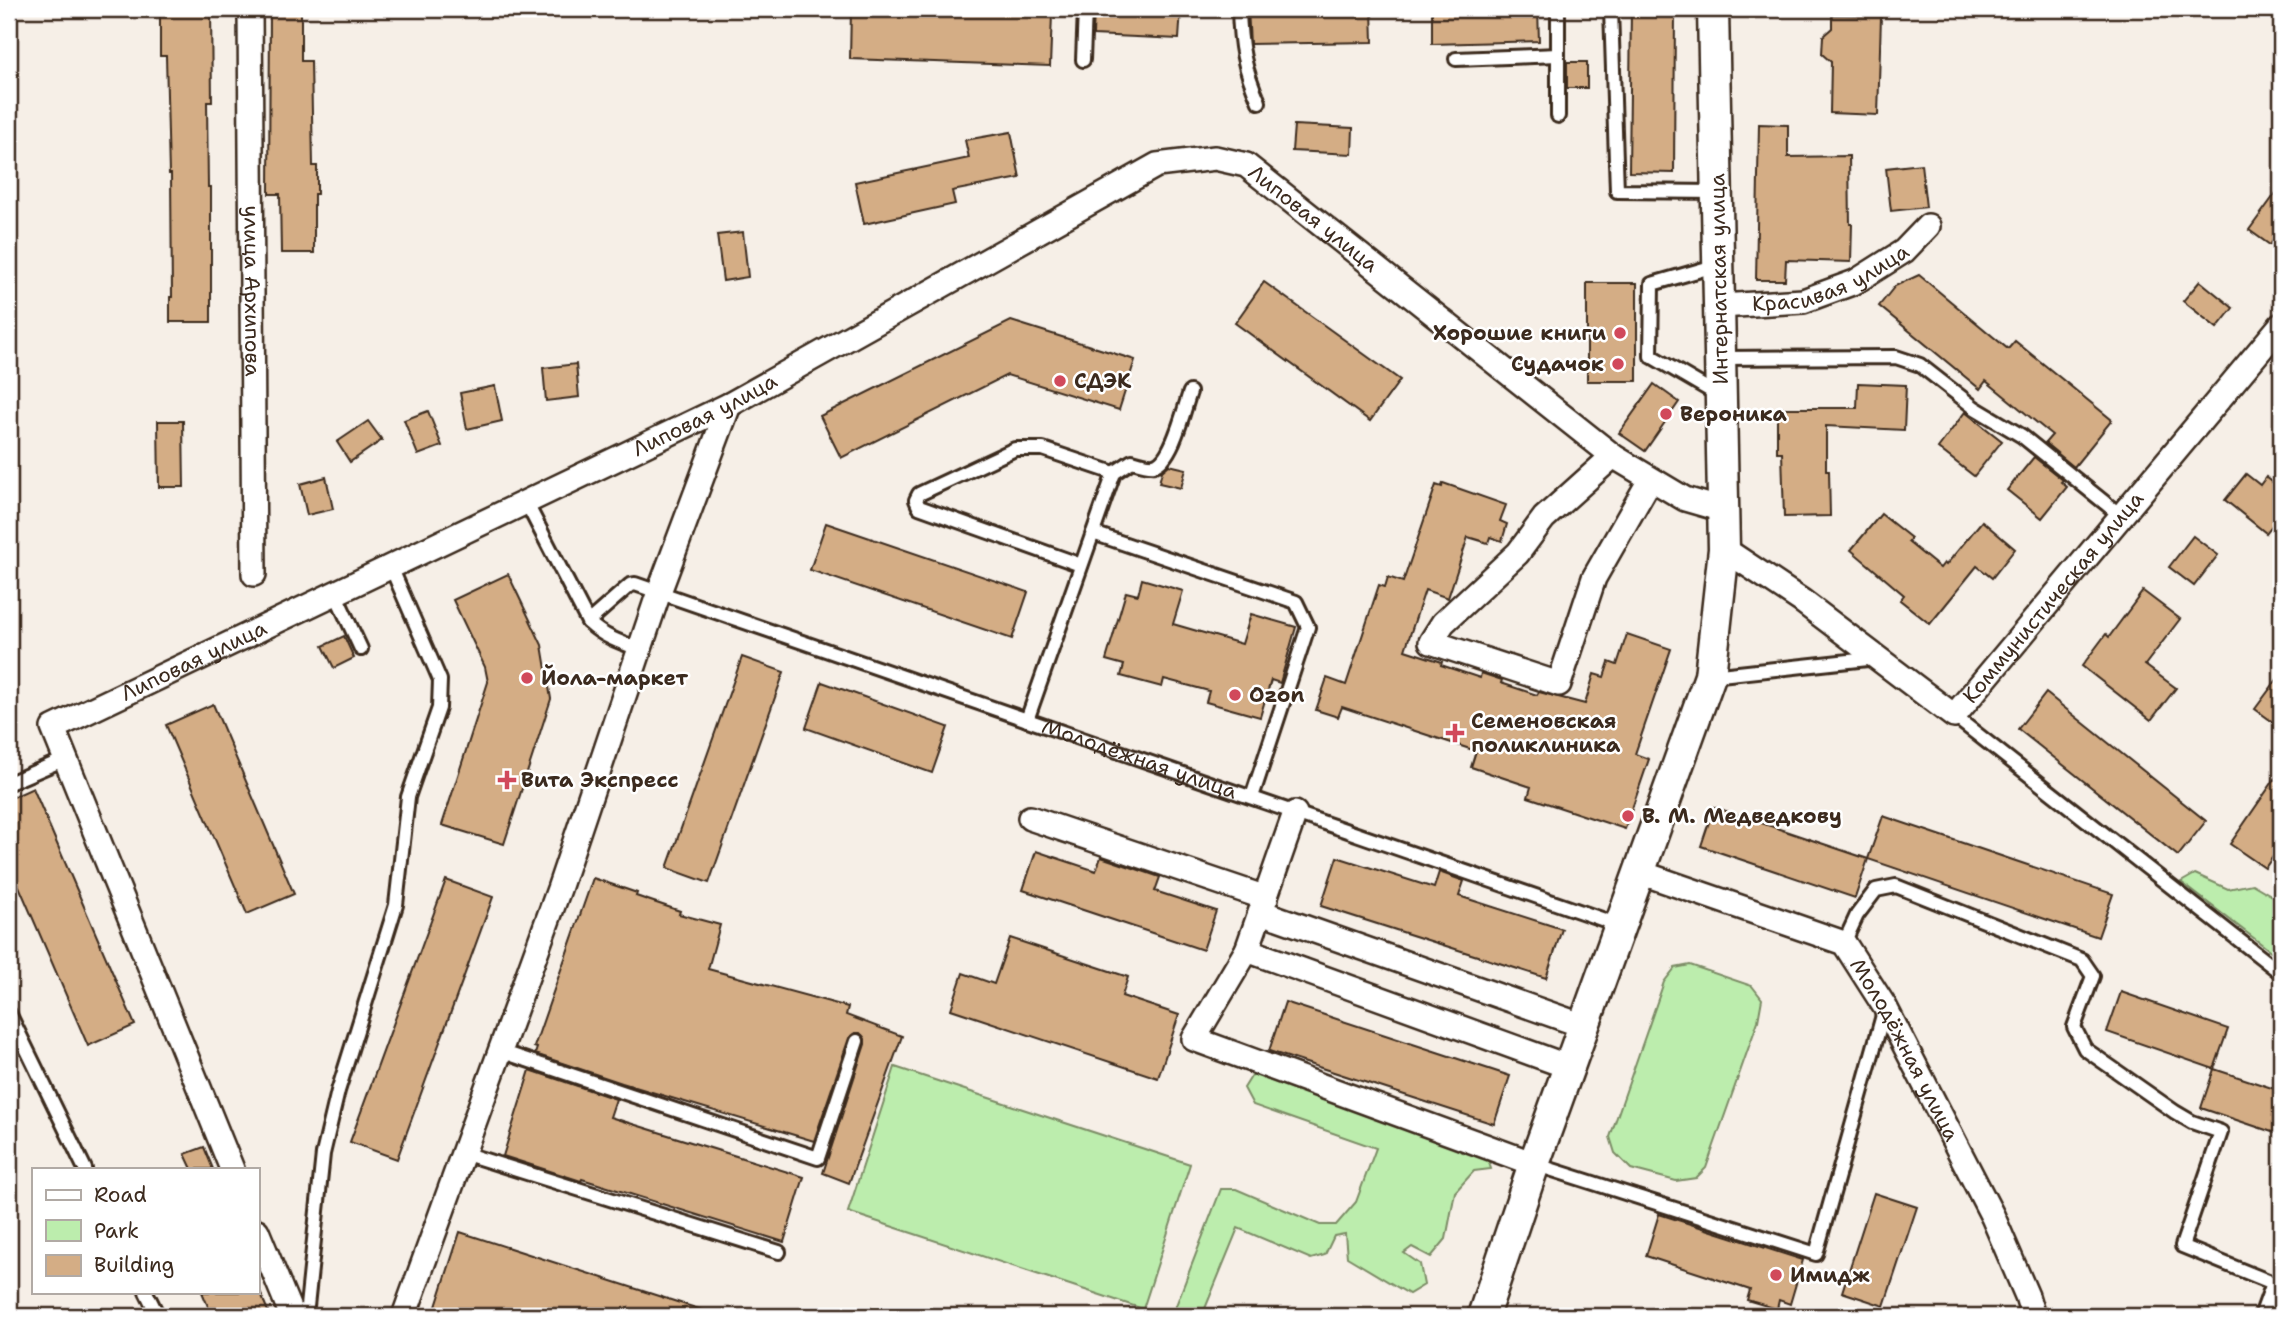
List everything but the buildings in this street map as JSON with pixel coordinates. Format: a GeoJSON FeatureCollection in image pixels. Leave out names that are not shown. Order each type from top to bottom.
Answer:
{"type":"FeatureCollection","features":[{"type":"Feature","properties":{"kind":"street","name":"улица Архипова"},"geometry":{"type":"LineString","coordinates":[[250,9],[254,574]]}},
{"type":"Feature","properties":{"kind":"street","name":"Интернатская улица"},"geometry":{"type":"LineString","coordinates":[[1483,1316],[1534,1164],[1710,676],[1724,549],[1713,9]]}},
{"type":"Feature","properties":{"kind":"street","name":"Липовая улица"},"geometry":{"type":"LineString","coordinates":[[232,1168],[53,728],[729,405],[1157,166],[1215,158],[1246,165],[1613,456],[1685,499],[1723,510]]}},
{"type":"Feature","properties":{"kind":"street","name":"Красивая улица"},"geometry":{"type":"LineString","coordinates":[[1720,306],[1803,301],[1855,282],[1903,251],[1928,226]]}},
{"type":"Feature","properties":{"kind":"street","name":"Коммунистическая улица"},"geometry":{"type":"LineString","coordinates":[[1724,549],[1802,601],[1954,716],[2281,325]]}},
{"type":"Feature","properties":{"kind":"street"},"geometry":{"type":"LineString","coordinates":[[404,1316],[559,889],[659,592],[729,405]]}},
{"type":"Feature","properties":{"kind":"street"},"geometry":{"type":"LineString","coordinates":[[1613,456],[1544,518],[1518,553],[1443,623],[1431,642],[1559,684],[1594,578],[1650,480]]}},
{"type":"Feature","properties":{"kind":"street"},"geometry":{"type":"LineString","coordinates":[[1295,813],[1247,950],[1194,1039],[1534,1164]]}},
{"type":"Feature","properties":{"kind":"street"},"geometry":{"type":"LineString","coordinates":[[1030,818],[1584,1026]]}},
{"type":"Feature","properties":{"kind":"street","name":"Молодёжная улица"},"geometry":{"type":"LineString","coordinates":[[1639,872],[1844,943],[1885,1007],[1993,1217],[2033,1316]]}},
{"type":"Feature","properties":{"kind":"street"},"geometry":{"type":"LineString","coordinates":[[1247,950],[1569,1067]]}},
{"type":"Feature","properties":{"kind":"street"},"geometry":{"type":"LineString","coordinates":[[259,1236],[292,1316]]}},
{"type":"Feature","properties":{"kind":"lane"},"geometry":{"type":"LineString","coordinates":[[1083,60],[1085,9]]}},
{"type":"Feature","properties":{"kind":"lane"},"geometry":{"type":"LineString","coordinates":[[1239,9],[1240,42],[1246,72],[1259,102]]}},
{"type":"Feature","properties":{"kind":"lane"},"geometry":{"type":"LineString","coordinates":[[1558,9],[1558,116]]}},
{"type":"Feature","properties":{"kind":"lane"},"geometry":{"type":"LineString","coordinates":[[1611,9],[1617,191],[1718,191]]}},
{"type":"Feature","properties":{"kind":"lane"},"geometry":{"type":"LineString","coordinates":[[1456,59],[1558,55]]}},
{"type":"Feature","properties":{"kind":"lane"},"geometry":{"type":"LineString","coordinates":[[1719,265],[1652,284],[1651,356],[1722,397]]}},
{"type":"Feature","properties":{"kind":"lane"},"geometry":{"type":"LineString","coordinates":[[1721,358],[1896,357],[1920,365],[1975,408],[2022,436],[2120,515]]}},
{"type":"Feature","properties":{"kind":"lane"},"geometry":{"type":"LineString","coordinates":[[1027,720],[1114,473],[1132,461],[1152,466],[1161,462],[1170,449],[1190,393]]}},
{"type":"Feature","properties":{"kind":"lane"},"geometry":{"type":"LineString","coordinates":[[1081,565],[919,507],[916,500],[919,494],[1014,449],[1043,449],[1114,473]]}},
{"type":"Feature","properties":{"kind":"lane"},"geometry":{"type":"LineString","coordinates":[[526,502],[588,622],[611,640],[639,649]]}},
{"type":"Feature","properties":{"kind":"lane"},"geometry":{"type":"LineString","coordinates":[[1093,533],[1296,603],[1308,627],[1252,797]]}},
{"type":"Feature","properties":{"kind":"lane"},"geometry":{"type":"LineString","coordinates":[[306,1316],[323,1154],[338,1091],[396,905],[408,797],[439,708],[440,680],[391,566]]}},
{"type":"Feature","properties":{"kind":"lane","name":"Молодёжная улица"},"geometry":{"type":"LineString","coordinates":[[588,622],[630,585],[635,584],[1620,925]]}},
{"type":"Feature","properties":{"kind":"lane"},"geometry":{"type":"LineString","coordinates":[[335,593],[361,649]]}},
{"type":"Feature","properties":{"kind":"lane"},"geometry":{"type":"LineString","coordinates":[[1710,676],[1878,658]]}},
{"type":"Feature","properties":{"kind":"lane"},"geometry":{"type":"LineString","coordinates":[[1954,716],[2281,973]]}},
{"type":"Feature","properties":{"kind":"lane"},"geometry":{"type":"LineString","coordinates":[[9,783],[65,759]]}},
{"type":"Feature","properties":{"kind":"lane"},"geometry":{"type":"LineString","coordinates":[[1844,943],[1857,915],[1876,890],[1896,886],[2082,960],[2093,976],[2074,1027],[2085,1049],[2175,1112],[2192,1122],[2221,1132],[2182,1246],[2273,1283],[2261,1316]]}},
{"type":"Feature","properties":{"kind":"lane"},"geometry":{"type":"LineString","coordinates":[[1534,1164],[1816,1254],[1885,1007]]}},
{"type":"Feature","properties":{"kind":"lane"},"geometry":{"type":"LineString","coordinates":[[9,1013],[85,1168]]}},
{"type":"Feature","properties":{"kind":"lane"},"geometry":{"type":"LineString","coordinates":[[500,1051],[818,1158],[857,1041]]}},
{"type":"Feature","properties":{"kind":"lane"},"geometry":{"type":"LineString","coordinates":[[463,1153],[779,1252]]}},
{"type":"Feature","properties":{"kind":"lane"},"geometry":{"type":"LineString","coordinates":[[146,1294],[160,1316]]}},
{"type":"Feature","properties":{"kind":"green space"},"geometry":{"type":"Polygon","coordinates":[[[2195,874],[2228,889],[2252,884],[2281,901],[2281,959],[2181,882],[2195,874]]]}},
{"type":"Feature","properties":{"kind":"green space"},"geometry":{"type":"Polygon","coordinates":[[[1690,965],[1752,986],[1762,999],[1758,1021],[1706,1168],[1696,1178],[1676,1181],[1631,1169],[1615,1153],[1610,1137],[1664,982],[1675,968],[1690,965]]]}},
{"type":"Feature","properties":{"kind":"green space"},"geometry":{"type":"Polygon","coordinates":[[[895,1067],[1190,1164],[1143,1309],[848,1212],[895,1067]]]}},
{"type":"Feature","properties":{"kind":"green space"},"geometry":{"type":"Polygon","coordinates":[[[1254,1072],[1488,1159],[1491,1169],[1474,1171],[1455,1192],[1446,1239],[1431,1257],[1412,1247],[1404,1253],[1420,1264],[1424,1285],[1409,1294],[1347,1257],[1345,1234],[1334,1236],[1325,1255],[1311,1259],[1238,1228],[1202,1316],[1172,1316],[1221,1189],[1236,1189],[1320,1225],[1336,1225],[1356,1202],[1376,1148],[1253,1105],[1244,1088],[1254,1072]]]}},
{"type":"Feature","properties":{"kind":"place","name":"Хорошие книги"},"geometry":{"type":"Point","coordinates":[1620,333]}},
{"type":"Feature","properties":{"kind":"place","name":"Судачок"},"geometry":{"type":"Point","coordinates":[1618,364]}},
{"type":"Feature","properties":{"kind":"place","name":"СДЭК"},"geometry":{"type":"Point","coordinates":[1060,381]}},
{"type":"Feature","properties":{"kind":"place","name":"Вероника"},"geometry":{"type":"Point","coordinates":[1666,414]}},
{"type":"Feature","properties":{"kind":"place","name":"Йола-маркет"},"geometry":{"type":"Point","coordinates":[527,678]}},
{"type":"Feature","properties":{"kind":"place","name":"Ozon"},"geometry":{"type":"Point","coordinates":[1235,695]}},
{"type":"Feature","properties":{"kind":"place","name":"Семеновская поликлиника"},"geometry":{"type":"Point","coordinates":[1455,733]}},
{"type":"Feature","properties":{"kind":"place","name":"Вита Экспресс"},"geometry":{"type":"Point","coordinates":[507,780]}},
{"type":"Feature","properties":{"kind":"place","name":"В. М. Медведкову"},"geometry":{"type":"Point","coordinates":[1628,816]}},
{"type":"Feature","properties":{"kind":"place","name":"Имидж"},"geometry":{"type":"Point","coordinates":[1776,1275]}}]}
